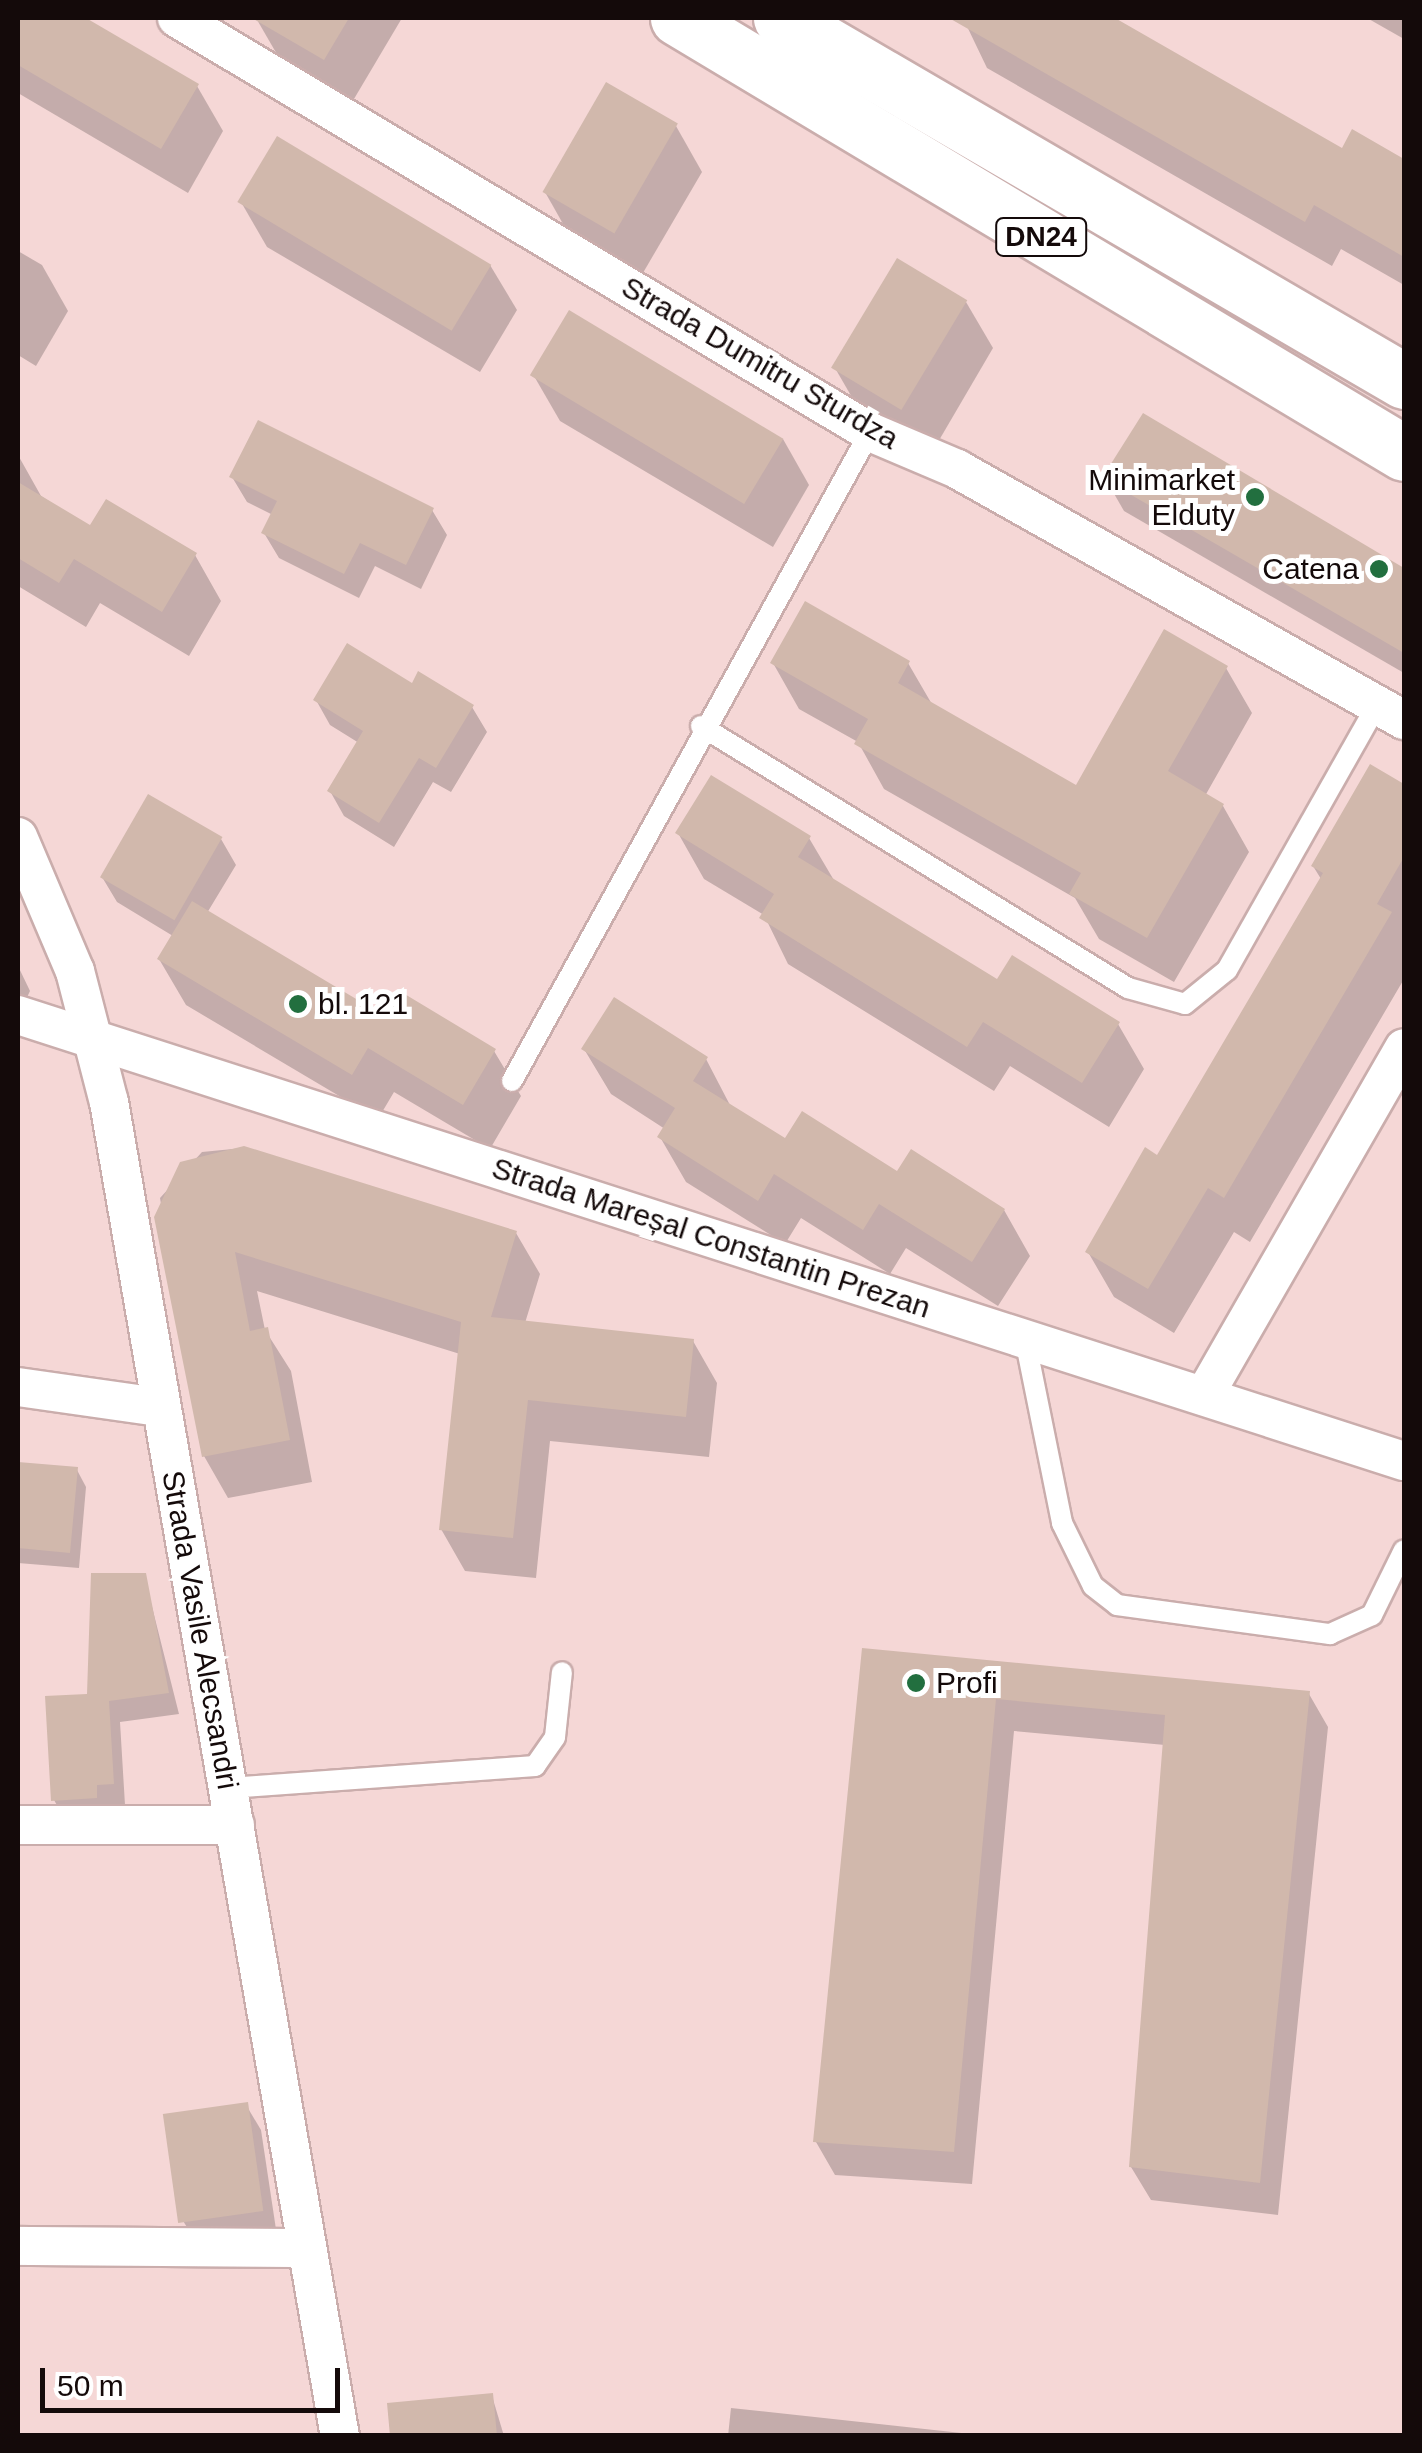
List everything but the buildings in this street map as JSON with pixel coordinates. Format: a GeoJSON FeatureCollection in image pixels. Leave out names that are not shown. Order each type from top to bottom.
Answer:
{"type":"FeatureCollection","features":[{"type":"Feature","properties":{"kind":"main road","name":"DN24"},"geometry":{"type":"LineString","coordinates":[[678,18],[1404,452]]}},
{"type":"Feature","properties":{"kind":"main road","name":"DN24"},"geometry":{"type":"LineString","coordinates":[[781,18],[1404,381]]}},
{"type":"Feature","properties":{"kind":"street","name":"Strada Dumitru Sturdza"},"geometry":{"type":"LineString","coordinates":[[177,18],[870,432],[957,470],[1391,712]]}},
{"type":"Feature","properties":{"kind":"street","name":"Strada Vasile Alecsandri"},"geometry":{"type":"LineString","coordinates":[[18,836],[96,1040],[340,2436]]}},
{"type":"Feature","properties":{"kind":"street","name":"Strada Mareșal Constantin Prezan"},"geometry":{"type":"LineString","coordinates":[[18,1015],[1404,1461]]}},
{"type":"Feature","properties":{"kind":"street"},"geometry":{"type":"LineString","coordinates":[[1204,1396],[1404,1048]]}},
{"type":"Feature","properties":{"kind":"street"},"geometry":{"type":"LineString","coordinates":[[18,1388],[159,1407]]}},
{"type":"Feature","properties":{"kind":"street"},"geometry":{"type":"LineString","coordinates":[[18,1825],[232,1807]]}},
{"type":"Feature","properties":{"kind":"street"},"geometry":{"type":"LineString","coordinates":[[18,2246],[306,2248]]}},
{"type":"Feature","properties":{"kind":"lane"},"geometry":{"type":"LineString","coordinates":[[512,1081],[701,726],[870,432]]}},
{"type":"Feature","properties":{"kind":"lane"},"geometry":{"type":"LineString","coordinates":[[701,726],[1128,988],[1185,1004],[1227,970],[1391,712]]}},
{"type":"Feature","properties":{"kind":"lane"},"geometry":{"type":"LineString","coordinates":[[1025,1338],[1062,1523],[1093,1586],[1117,1605],[1143,1616],[1330,1634],[1372,1616],[1404,1550]]}},
{"type":"Feature","properties":{"kind":"lane"},"geometry":{"type":"LineString","coordinates":[[232,1807],[536,1766],[555,1737],[562,1672]]}},
{"type":"Feature","properties":{"kind":"place","name":"Minimarket Elduty"},"geometry":{"type":"Point","coordinates":[1255,497]}},
{"type":"Feature","properties":{"kind":"place","name":"Catena"},"geometry":{"type":"Point","coordinates":[1379,569]}},
{"type":"Feature","properties":{"kind":"place","name":"bl. 121"},"geometry":{"type":"Point","coordinates":[298,1004]}},
{"type":"Feature","properties":{"kind":"place","name":"Profi"},"geometry":{"type":"Point","coordinates":[916,1683]}}]}
